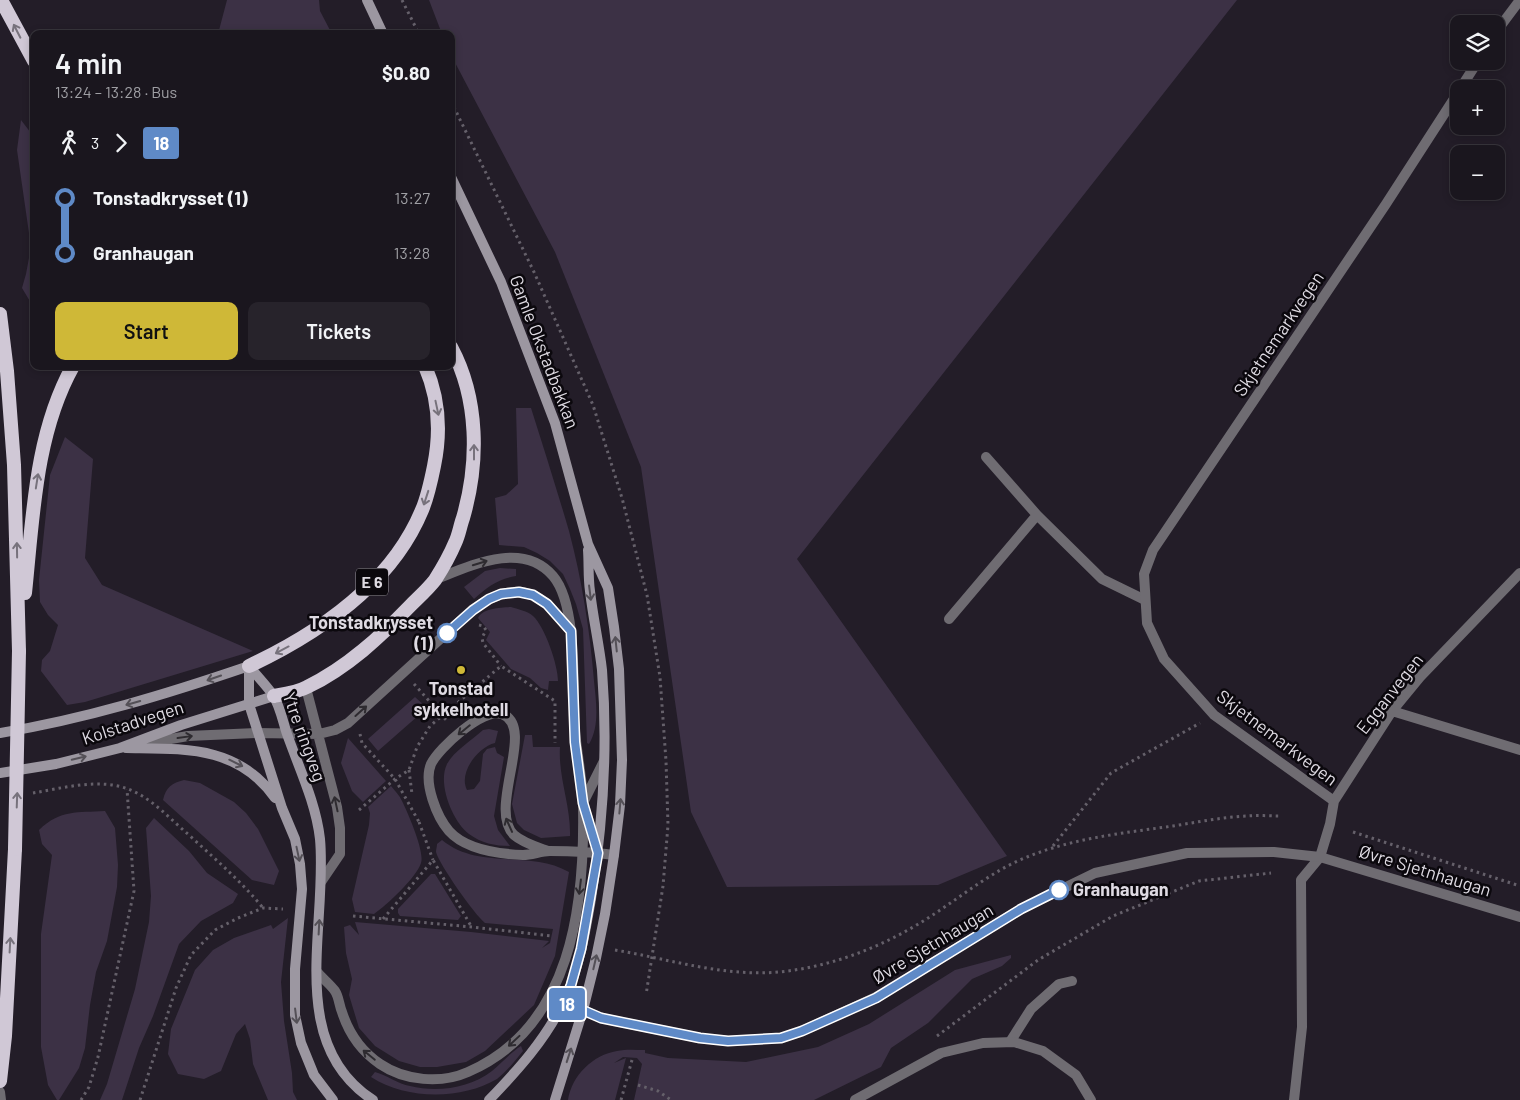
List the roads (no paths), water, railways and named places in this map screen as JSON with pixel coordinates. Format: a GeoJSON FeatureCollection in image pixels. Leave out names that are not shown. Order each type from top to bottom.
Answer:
{"type":"FeatureCollection","features":[{"type":"Feature","properties":{"kind":"highway"},"geometry":{"type":"LineString","coordinates":[[1,0],[30,54]]}},
{"type":"Feature","properties":{"kind":"highway"},"geometry":{"type":"LineString","coordinates":[[0,314],[7,371],[14,465],[19,651],[16,849],[5,1036],[0,1081]]}},
{"type":"Feature","properties":{"kind":"highway","name":"E 6"},"geometry":{"type":"LineString","coordinates":[[274,696],[306,688],[332,674],[355,657],[389,628],[434,580],[456,543],[469,498],[474,462],[474,428],[468,393],[455,354]]}},
{"type":"Feature","properties":{"kind":"highway"},"geometry":{"type":"LineString","coordinates":[[19,651],[34,502],[42,453],[63,383],[71,370]]}},
{"type":"Feature","properties":{"kind":"highway","name":"E 6"},"geometry":{"type":"LineString","coordinates":[[249,666],[281,651],[314,632],[343,610],[380,575],[401,549],[422,510],[430,487],[437,450],[438,416],[427,370]]}},
{"type":"Feature","properties":{"kind":"main road"},"geometry":{"type":"LineString","coordinates":[[367,0],[381,30]]}},
{"type":"Feature","properties":{"kind":"main road","name":"Gamle Okstadbakkan"},"geometry":{"type":"LineString","coordinates":[[455,186],[501,282],[555,423],[588,544],[608,588],[619,669],[622,760],[620,805],[614,855],[605,914],[583,1010],[555,1100]]}},
{"type":"Feature","properties":{"kind":"main road","name":"Gamle Okstadbakkan"},"geometry":{"type":"LineString","coordinates":[[490,1100],[535,1049],[564,1002],[581,949],[598,853],[604,760],[602,669],[590,591],[588,544]]}},
{"type":"Feature","properties":{"kind":"main road"},"geometry":{"type":"LineString","coordinates":[[249,666],[249,704],[282,808],[295,839],[300,864],[302,889],[295,968],[295,1015],[301,1043],[314,1076],[333,1100]]}},
{"type":"Feature","properties":{"kind":"main road","name":"Ytre ringveg"},"geometry":{"type":"LineString","coordinates":[[249,666],[274,696],[314,813],[319,837],[321,882],[317,972],[318,1013],[324,1038],[338,1067],[359,1091],[373,1100]]}},
{"type":"Feature","properties":{"kind":"main road","name":"Kolstadvegen"},"geometry":{"type":"LineString","coordinates":[[0,733],[38,727],[105,711],[180,690],[249,666]]}},
{"type":"Feature","properties":{"kind":"main road","name":"Kolstadvegen"},"geometry":{"type":"LineString","coordinates":[[0,773],[56,764],[120,748],[181,724],[274,696]]}},
{"type":"Feature","properties":{"kind":"main road"},"geometry":{"type":"LineString","coordinates":[[120,748],[189,750],[229,760],[249,769],[268,788],[282,808]]}},
{"type":"Feature","properties":{"kind":"street"},"geometry":{"type":"LineString","coordinates":[[1505,20],[1520,0]]}},
{"type":"Feature","properties":{"kind":"street","name":"Skjetnemarkvegen"},"geometry":{"type":"LineString","coordinates":[[1334,801],[1214,715],[1164,659],[1146,623],[1144,574],[1154,550],[1386,204],[1450,104]]}},
{"type":"Feature","properties":{"kind":"street"},"geometry":{"type":"LineString","coordinates":[[986,457],[1037,515],[1102,579],[1145,600]]}},
{"type":"Feature","properties":{"kind":"street"},"geometry":{"type":"LineString","coordinates":[[949,619],[1037,515]]}},
{"type":"Feature","properties":{"kind":"street"},"geometry":{"type":"LineString","coordinates":[[317,972],[336,993],[347,1028],[360,1048],[381,1065],[401,1074],[424,1079],[441,1080],[458,1077],[479,1067],[513,1043],[535,1020],[546,1004],[561,974],[570,946],[577,908],[582,852],[583,803],[575,742],[571,631],[562,590],[553,576],[540,565],[523,559],[506,557],[477,564],[434,580]]}},
{"type":"Feature","properties":{"kind":"street","name":"Egganvegen"},"geometry":{"type":"LineString","coordinates":[[1320,856],[1330,824],[1334,801],[1392,711],[1420,677],[1520,573]]}},
{"type":"Feature","properties":{"kind":"street"},"geometry":{"type":"LineString","coordinates":[[120,748],[188,736],[257,733],[319,734],[335,730],[348,723],[473,610],[489,599],[501,594],[519,592],[533,595],[547,604],[571,631]]}},
{"type":"Feature","properties":{"kind":"street","name":"Ytre ringveg"},"geometry":{"type":"LineString","coordinates":[[306,688],[337,807],[340,845],[340,854],[321,882]]}},
{"type":"Feature","properties":{"kind":"street"},"geometry":{"type":"LineString","coordinates":[[1392,711],[1520,750]]}},
{"type":"Feature","properties":{"kind":"street"},"geometry":{"type":"LineString","coordinates":[[548,851],[526,843],[514,834],[508,825],[504,812],[515,741],[514,727],[510,720],[502,714],[490,713],[480,717],[442,749],[431,765],[429,776],[430,793],[442,821],[450,833],[464,843],[493,851],[525,855],[548,851],[614,855]]}},
{"type":"Feature","properties":{"kind":"street"},"geometry":{"type":"LineString","coordinates":[[598,853],[583,803],[604,760]]}},
{"type":"Feature","properties":{"kind":"street","name":"Øvre Sjetnhaugan"},"geometry":{"type":"LineString","coordinates":[[564,1002],[610,1020],[700,1038],[728,1041],[781,1038],[802,1031],[876,998],[1021,909],[1094,873],[1187,853],[1274,852],[1320,856],[1520,917]]}},
{"type":"Feature","properties":{"kind":"street"},"geometry":{"type":"LineString","coordinates":[[1294,1100],[1302,1027],[1301,880],[1320,856]]}},
{"type":"Feature","properties":{"kind":"street"},"geometry":{"type":"LineString","coordinates":[[1010,1042],[1031,1009],[1058,984],[1072,981]]}},
{"type":"Feature","properties":{"kind":"street"},"geometry":{"type":"LineString","coordinates":[[546,1004],[564,1002]]}},
{"type":"Feature","properties":{"kind":"street"},"geometry":{"type":"LineString","coordinates":[[855,1100],[941,1053],[983,1043],[1010,1042],[1043,1051],[1076,1076],[1091,1100]]}},
{"type":"Feature","properties":{"kind":"street"},"geometry":{"type":"LineString","coordinates":[[0,1092],[1,1100]]}},
{"type":"Feature","properties":{"kind":"place","name":"Tonstadkrysset (1)"},"geometry":{"type":"Point","coordinates":[447,633]}},
{"type":"Feature","properties":{"kind":"place","name":"Tonstad sykkelhotell"},"geometry":{"type":"Point","coordinates":[461,670]}},
{"type":"Feature","properties":{"kind":"place","name":"Granhaugan"},"geometry":{"type":"Point","coordinates":[1059,890]}}]}
